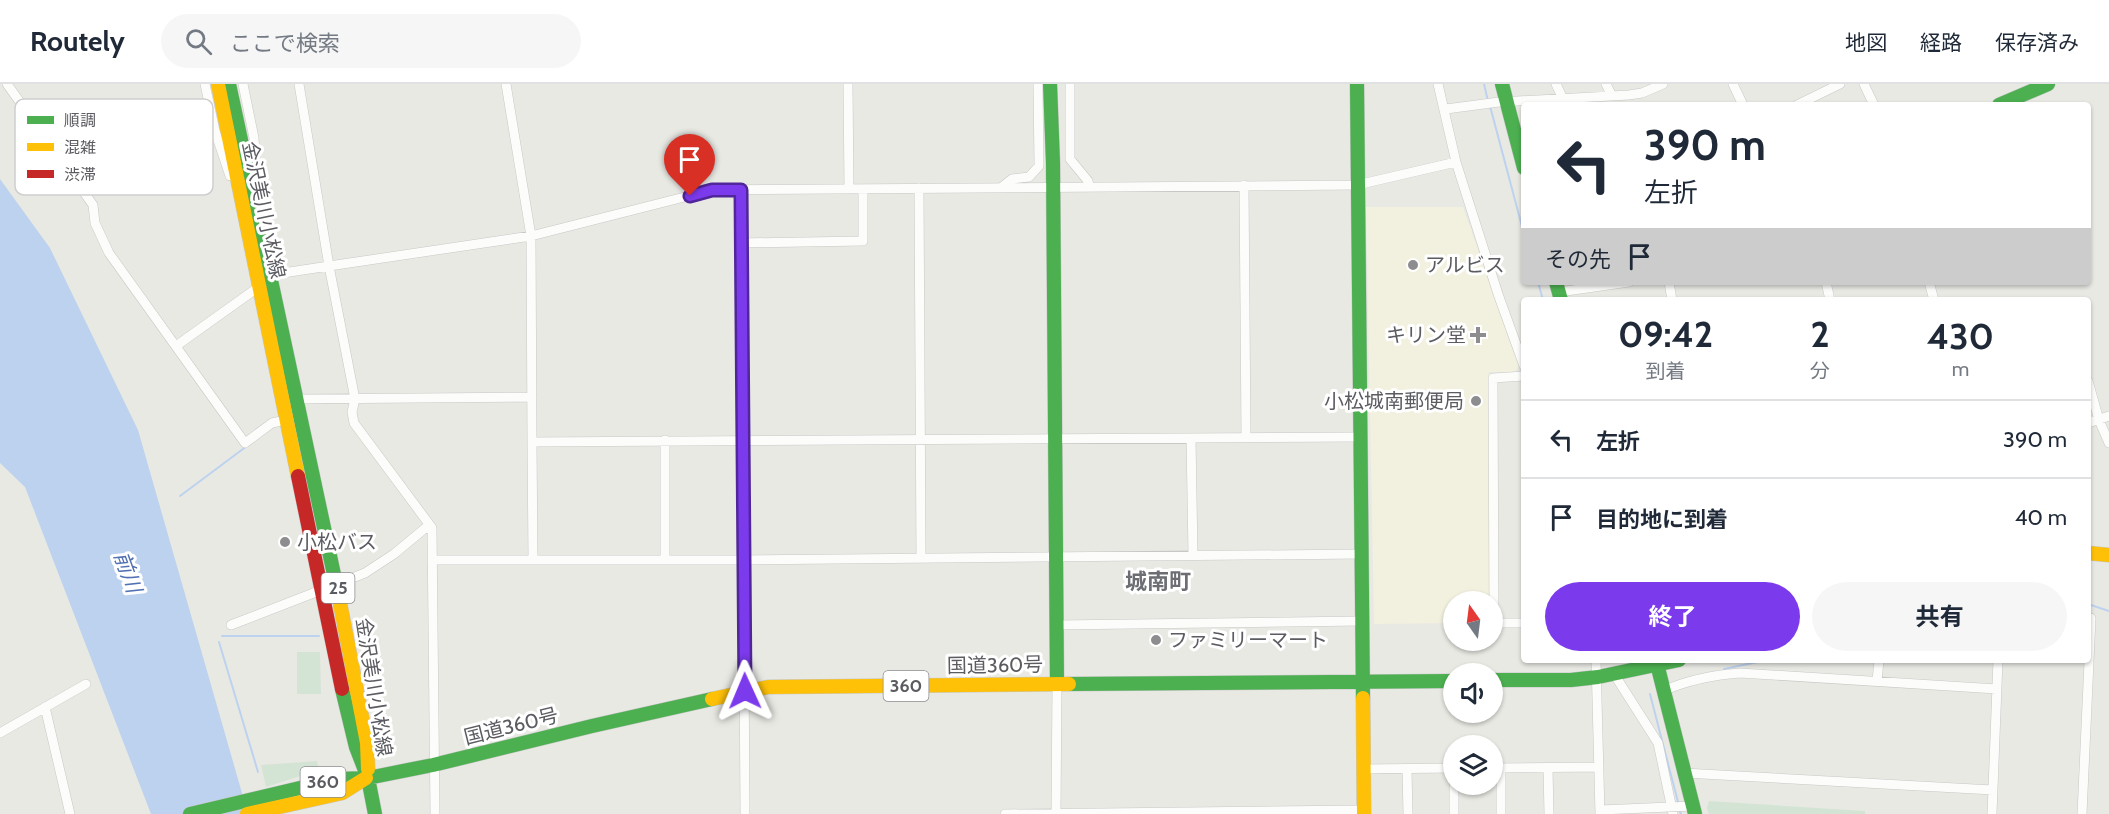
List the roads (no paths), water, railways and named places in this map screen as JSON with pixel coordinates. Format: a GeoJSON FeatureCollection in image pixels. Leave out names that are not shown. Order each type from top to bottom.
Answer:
{"type":"FeatureCollection","features":[{"type":"Feature","properties":{"kind":"main road","name":"金沢美川小松線"},"geometry":{"type":"LineString","coordinates":[[218,84],[252,223],[270,275],[298,399],[368,743],[368,777]]}},
{"type":"Feature","properties":{"kind":"main road","name":"金沢美川小松線"},"geometry":{"type":"LineString","coordinates":[[229,84],[260,286],[286,420],[320,589],[356,747],[368,777]]}},
{"type":"Feature","properties":{"kind":"main road"},"geometry":{"type":"LineString","coordinates":[[1050,84],[1053,163],[1056,684]]}},
{"type":"Feature","properties":{"kind":"main road"},"geometry":{"type":"LineString","coordinates":[[1357,84],[1364,812]]}},
{"type":"Feature","properties":{"kind":"main road"},"geometry":{"type":"LineString","coordinates":[[1502,84],[1503,102],[1521,159]]}},
{"type":"Feature","properties":{"kind":"main road"},"geometry":{"type":"LineString","coordinates":[[2006,102],[2048,84]]}},
{"type":"Feature","properties":{"kind":"main road"},"geometry":{"type":"LineString","coordinates":[[2091,553],[2109,555]]}},
{"type":"Feature","properties":{"kind":"main road"},"geometry":{"type":"LineString","coordinates":[[1503,680],[1598,678],[1656,663],[1694,810]]}},
{"type":"Feature","properties":{"kind":"main road","name":"国道360号"},"geometry":{"type":"LineString","coordinates":[[247,814],[280,799],[338,779],[368,777],[433,765],[745,691],[785,687],[1443,681]]}},
{"type":"Feature","properties":{"kind":"main road"},"geometry":{"type":"LineString","coordinates":[[368,777],[375,814]]}},
{"type":"Feature","properties":{"kind":"main road","name":"国道360号"},"geometry":{"type":"LineString","coordinates":[[190,814],[280,799]]}},
{"type":"Feature","properties":{"kind":"street"},"geometry":{"type":"LineString","coordinates":[[7,84],[18,99]]}},
{"type":"Feature","properties":{"kind":"street"},"geometry":{"type":"LineString","coordinates":[[205,84],[208,99]]}},
{"type":"Feature","properties":{"kind":"street"},"geometry":{"type":"LineString","coordinates":[[243,84],[254,138],[252,223]]}},
{"type":"Feature","properties":{"kind":"street"},"geometry":{"type":"LineString","coordinates":[[299,84],[329,266],[355,399],[352,412],[354,423],[432,528],[435,814]]}},
{"type":"Feature","properties":{"kind":"street"},"geometry":{"type":"LineString","coordinates":[[506,84],[531,236],[533,560]]}},
{"type":"Feature","properties":{"kind":"street"},"geometry":{"type":"LineString","coordinates":[[848,84],[849,189]]}},
{"type":"Feature","properties":{"kind":"street"},"geometry":{"type":"LineString","coordinates":[[1001,187],[1012,179],[1029,177],[1039,166],[1038,84]]}},
{"type":"Feature","properties":{"kind":"street"},"geometry":{"type":"LineString","coordinates":[[1070,84],[1070,159],[1088,181],[1089,186]]}},
{"type":"Feature","properties":{"kind":"street"},"geometry":{"type":"LineString","coordinates":[[1438,84],[1446,109],[1456,162],[1521,358]]}},
{"type":"Feature","properties":{"kind":"street"},"geometry":{"type":"LineString","coordinates":[[1556,84],[1557,101]]}},
{"type":"Feature","properties":{"kind":"street"},"geometry":{"type":"LineString","coordinates":[[1606,84],[1612,96]]}},
{"type":"Feature","properties":{"kind":"street"},"geometry":{"type":"LineString","coordinates":[[1446,109],[1503,102],[1557,101],[1642,93],[1663,84]]}},
{"type":"Feature","properties":{"kind":"street"},"geometry":{"type":"LineString","coordinates":[[1733,84],[1742,102]]}},
{"type":"Feature","properties":{"kind":"street"},"geometry":{"type":"LineString","coordinates":[[1803,102],[1840,84]]}},
{"type":"Feature","properties":{"kind":"street"},"geometry":{"type":"LineString","coordinates":[[1863,84],[1872,102]]}},
{"type":"Feature","properties":{"kind":"street"},"geometry":{"type":"LineString","coordinates":[[1642,93],[1643,102]]}},
{"type":"Feature","properties":{"kind":"street"},"geometry":{"type":"LineString","coordinates":[[213,122],[252,223]]}},
{"type":"Feature","properties":{"kind":"street"},"geometry":{"type":"LineString","coordinates":[[270,275],[531,236],[712,190],[1358,185],[1456,162]]}},
{"type":"Feature","properties":{"kind":"street"},"geometry":{"type":"LineString","coordinates":[[1244,185],[1246,437]]}},
{"type":"Feature","properties":{"kind":"street"},"geometry":{"type":"LineString","coordinates":[[919,188],[921,558]]}},
{"type":"Feature","properties":{"kind":"street"},"geometry":{"type":"LineString","coordinates":[[741,243],[863,241],[863,189]]}},
{"type":"Feature","properties":{"kind":"street"},"geometry":{"type":"LineString","coordinates":[[741,190],[745,814]]}},
{"type":"Feature","properties":{"kind":"street"},"geometry":{"type":"LineString","coordinates":[[86,195],[93,205],[95,223],[109,253],[245,443],[272,423],[286,420]]}},
{"type":"Feature","properties":{"kind":"street"},"geometry":{"type":"LineString","coordinates":[[1559,291],[1606,285]]}},
{"type":"Feature","properties":{"kind":"street"},"geometry":{"type":"LineString","coordinates":[[176,346],[260,286]]}},
{"type":"Feature","properties":{"kind":"street"},"geometry":{"type":"LineString","coordinates":[[1521,376],[1493,378],[1494,623],[1521,622]]}},
{"type":"Feature","properties":{"kind":"street"},"geometry":{"type":"LineString","coordinates":[[2091,392],[2099,420],[2109,443]]}},
{"type":"Feature","properties":{"kind":"street"},"geometry":{"type":"LineString","coordinates":[[298,399],[531,397]]}},
{"type":"Feature","properties":{"kind":"street"},"geometry":{"type":"LineString","coordinates":[[2091,422],[2109,416]]}},
{"type":"Feature","properties":{"kind":"street"},"geometry":{"type":"LineString","coordinates":[[532,442],[1360,436]]}},
{"type":"Feature","properties":{"kind":"street"},"geometry":{"type":"LineString","coordinates":[[1191,438],[1193,555]]}},
{"type":"Feature","properties":{"kind":"street"},"geometry":{"type":"LineString","coordinates":[[665,440],[665,560]]}},
{"type":"Feature","properties":{"kind":"street"},"geometry":{"type":"LineString","coordinates":[[231,625],[365,573],[394,554],[429,525]]}},
{"type":"Feature","properties":{"kind":"street"},"geometry":{"type":"LineString","coordinates":[[432,560],[744,560],[1361,554]]}},
{"type":"Feature","properties":{"kind":"street"},"geometry":{"type":"LineString","coordinates":[[1056,625],[1361,621]]}},
{"type":"Feature","properties":{"kind":"street"},"geometry":{"type":"LineString","coordinates":[[1596,663],[1600,812],[1694,810]]}},
{"type":"Feature","properties":{"kind":"street"},"geometry":{"type":"LineString","coordinates":[[1877,681],[1880,663]]}},
{"type":"Feature","properties":{"kind":"street"},"geometry":{"type":"LineString","coordinates":[[1992,814],[1998,663]]}},
{"type":"Feature","properties":{"kind":"street"},"geometry":{"type":"LineString","coordinates":[[2082,814],[2089,663]]}},
{"type":"Feature","properties":{"kind":"street"},"geometry":{"type":"LineString","coordinates":[[1663,691],[1710,675],[1740,673],[1997,689]]}},
{"type":"Feature","properties":{"kind":"street"},"geometry":{"type":"LineString","coordinates":[[1614,674],[1658,743],[1672,810]]}},
{"type":"Feature","properties":{"kind":"street"},"geometry":{"type":"LineString","coordinates":[[0,733],[86,684]]}},
{"type":"Feature","properties":{"kind":"street"},"geometry":{"type":"LineString","coordinates":[[1056,684],[1056,814]]}},
{"type":"Feature","properties":{"kind":"street"},"geometry":{"type":"LineString","coordinates":[[45,707],[70,814]]}},
{"type":"Feature","properties":{"kind":"street"},"geometry":{"type":"LineString","coordinates":[[1503,768],[1599,767]]}},
{"type":"Feature","properties":{"kind":"street"},"geometry":{"type":"LineString","coordinates":[[1364,769],[1443,768]]}},
{"type":"Feature","properties":{"kind":"street"},"geometry":{"type":"LineString","coordinates":[[1548,768],[1548,814]]}},
{"type":"Feature","properties":{"kind":"street"},"geometry":{"type":"LineString","coordinates":[[1407,769],[1408,814]]}},
{"type":"Feature","properties":{"kind":"street"},"geometry":{"type":"LineString","coordinates":[[1684,773],[1993,790]]}},
{"type":"Feature","properties":{"kind":"street"},"geometry":{"type":"LineString","coordinates":[[1454,795],[1454,814]]}},
{"type":"Feature","properties":{"kind":"street"},"geometry":{"type":"LineString","coordinates":[[1499,795],[1501,814]]}},
{"type":"Feature","properties":{"kind":"street"},"geometry":{"type":"LineString","coordinates":[[1005,814],[1364,812]]}},
{"type":"Feature","properties":{"kind":"water","name":"前川"},"geometry":{"type":"Polygon","coordinates":[[[0,179],[50,248],[138,430],[248,814],[151,814],[25,487],[0,463],[0,179]]]}},
{"type":"Feature","properties":{"kind":"waterway"},"geometry":{"type":"LineString","coordinates":[[1484,84],[1488,101]]}},
{"type":"Feature","properties":{"kind":"waterway"},"geometry":{"type":"LineString","coordinates":[[1490,106],[1521,223]]}},
{"type":"Feature","properties":{"kind":"waterway"},"geometry":{"type":"LineString","coordinates":[[1539,285],[1542,297]]}},
{"type":"Feature","properties":{"kind":"waterway"},"geometry":{"type":"LineString","coordinates":[[180,496],[247,446]]}},
{"type":"Feature","properties":{"kind":"waterway"},"geometry":{"type":"LineString","coordinates":[[2091,605],[2109,611]]}},
{"type":"Feature","properties":{"kind":"waterway"},"geometry":{"type":"LineString","coordinates":[[222,636],[319,636]]}},
{"type":"Feature","properties":{"kind":"waterway"},"geometry":{"type":"LineString","coordinates":[[219,642],[258,772]]}},
{"type":"Feature","properties":{"kind":"waterway"},"geometry":{"type":"LineString","coordinates":[[1724,669],[1753,663]]}},
{"type":"Feature","properties":{"kind":"waterway"},"geometry":{"type":"LineString","coordinates":[[1650,694],[1678,802]]}},
{"type":"Feature","properties":{"kind":"place","name":"アルビス"},"geometry":{"type":"Point","coordinates":[1413,265]}},
{"type":"Feature","properties":{"kind":"place","name":"キリン堂"},"geometry":{"type":"Point","coordinates":[1478,335]}},
{"type":"Feature","properties":{"kind":"place","name":"小松城南郵便局"},"geometry":{"type":"Point","coordinates":[1476,401]}},
{"type":"Feature","properties":{"kind":"place","name":"小松バス"},"geometry":{"type":"Point","coordinates":[285,542]}},
{"type":"Feature","properties":{"kind":"place","name":"ファミリーマート"},"geometry":{"type":"Point","coordinates":[1156,640]}},
{"type":"Feature","properties":{"kind":"district","name":"城南町"},"geometry":{"type":"Point","coordinates":[1158,581]}}]}
